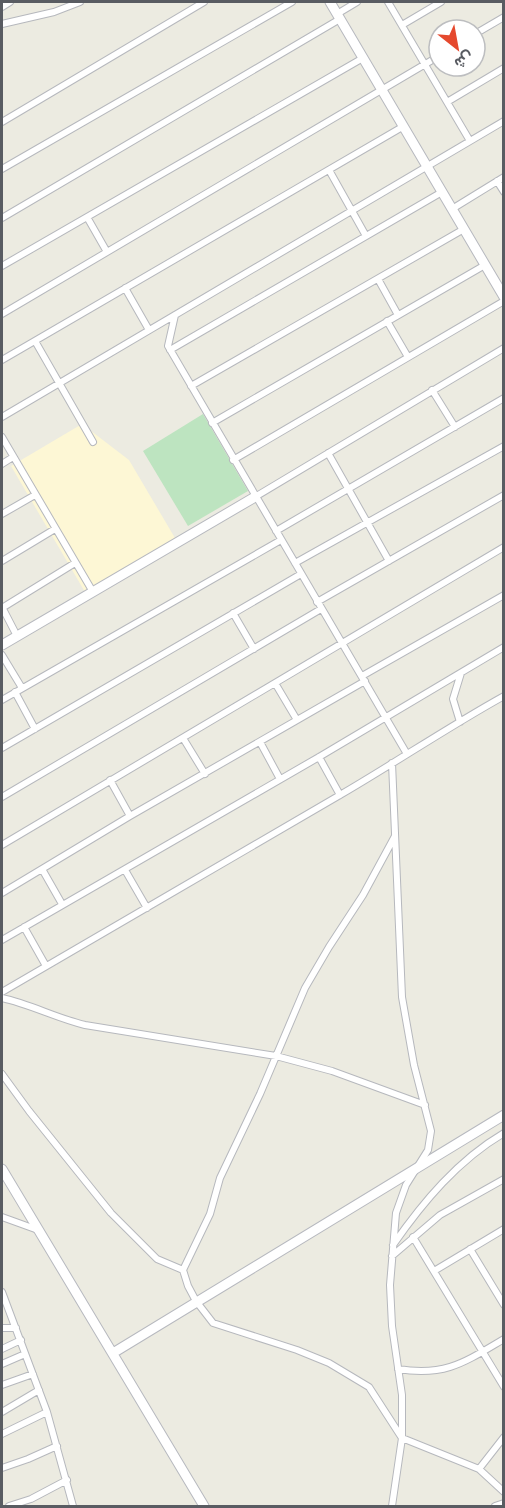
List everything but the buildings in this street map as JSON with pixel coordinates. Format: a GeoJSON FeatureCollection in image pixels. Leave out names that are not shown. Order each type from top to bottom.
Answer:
{"type":"FeatureCollection","features":[{"type":"Feature","properties":{"kind":"street"},"geometry":{"type":"LineString","coordinates":[[2,7],[10,2]]}},
{"type":"Feature","properties":{"kind":"street"},"geometry":{"type":"LineString","coordinates":[[2,24],[54,12],[80,2]]}},
{"type":"Feature","properties":{"kind":"street"},"geometry":{"type":"LineString","coordinates":[[2,122],[204,2]]}},
{"type":"Feature","properties":{"kind":"street"},"geometry":{"type":"LineString","coordinates":[[2,169],[292,2]]}},
{"type":"Feature","properties":{"kind":"street"},"geometry":{"type":"LineString","coordinates":[[233,460],[408,357],[503,295],[330,2]]}},
{"type":"Feature","properties":{"kind":"street"},"geometry":{"type":"LineString","coordinates":[[2,218],[339,16],[357,2]]}},
{"type":"Feature","properties":{"kind":"street"},"geometry":{"type":"LineString","coordinates":[[388,2],[470,141]]}},
{"type":"Feature","properties":{"kind":"street"},"geometry":{"type":"LineString","coordinates":[[402,25],[441,2]]}},
{"type":"Feature","properties":{"kind":"street"},"geometry":{"type":"LineString","coordinates":[[487,27],[504,17]]}},
{"type":"Feature","properties":{"kind":"street"},"geometry":{"type":"LineString","coordinates":[[2,266],[363,58]]}},
{"type":"Feature","properties":{"kind":"street"},"geometry":{"type":"LineString","coordinates":[[2,314],[425,65]]}},
{"type":"Feature","properties":{"kind":"street"},"geometry":{"type":"LineString","coordinates":[[447,102],[504,68]]}},
{"type":"Feature","properties":{"kind":"street"},"geometry":{"type":"LineString","coordinates":[[2,417],[504,121]]}},
{"type":"Feature","properties":{"kind":"street"},"geometry":{"type":"LineString","coordinates":[[2,360],[404,126]]}},
{"type":"Feature","properties":{"kind":"street"},"geometry":{"type":"LineString","coordinates":[[329,170],[366,236]]}},
{"type":"Feature","properties":{"kind":"street"},"geometry":{"type":"LineString","coordinates":[[452,209],[500,179],[504,192]]}},
{"type":"Feature","properties":{"kind":"street"},"geometry":{"type":"LineString","coordinates":[[170,350],[442,192]]}},
{"type":"Feature","properties":{"kind":"street"},"geometry":{"type":"LineString","coordinates":[[87,217],[107,252]]}},
{"type":"Feature","properties":{"kind":"street"},"geometry":{"type":"LineString","coordinates":[[191,386],[464,229]]}},
{"type":"Feature","properties":{"kind":"street"},"geometry":{"type":"LineString","coordinates":[[212,423],[485,265]]}},
{"type":"Feature","properties":{"kind":"street"},"geometry":{"type":"LineString","coordinates":[[378,279],[398,315]]}},
{"type":"Feature","properties":{"kind":"street"},"geometry":{"type":"LineString","coordinates":[[125,288],[149,330]]}},
{"type":"Feature","properties":{"kind":"street"},"geometry":{"type":"LineString","coordinates":[[175,315],[168,346],[170,350],[407,754]]}},
{"type":"Feature","properties":{"kind":"street"},"geometry":{"type":"LineString","coordinates":[[387,321],[408,357]]}},
{"type":"Feature","properties":{"kind":"street"},"geometry":{"type":"LineString","coordinates":[[35,341],[93,442]]}},
{"type":"Feature","properties":{"kind":"street"},"geometry":{"type":"LineString","coordinates":[[2,645],[504,348]]}},
{"type":"Feature","properties":{"kind":"street"},"geometry":{"type":"LineString","coordinates":[[432,390],[454,427]]}},
{"type":"Feature","properties":{"kind":"street"},"geometry":{"type":"LineString","coordinates":[[276,531],[504,398]]}},
{"type":"Feature","properties":{"kind":"street"},"geometry":{"type":"LineString","coordinates":[[2,437],[93,592]]}},
{"type":"Feature","properties":{"kind":"street"},"geometry":{"type":"LineString","coordinates":[[294,563],[504,446]]}},
{"type":"Feature","properties":{"kind":"street"},"geometry":{"type":"LineString","coordinates":[[328,453],[389,561]]}},
{"type":"Feature","properties":{"kind":"street"},"geometry":{"type":"LineString","coordinates":[[2,464],[14,457]]}},
{"type":"Feature","properties":{"kind":"street"},"geometry":{"type":"LineString","coordinates":[[2,514],[34,495]]}},
{"type":"Feature","properties":{"kind":"street"},"geometry":{"type":"LineString","coordinates":[[317,602],[504,495]]}},
{"type":"Feature","properties":{"kind":"street"},"geometry":{"type":"LineString","coordinates":[[2,561],[55,529]]}},
{"type":"Feature","properties":{"kind":"street"},"geometry":{"type":"LineString","coordinates":[[2,700],[281,540]]}},
{"type":"Feature","properties":{"kind":"street"},"geometry":{"type":"LineString","coordinates":[[2,845],[504,547]]}},
{"type":"Feature","properties":{"kind":"street"},"geometry":{"type":"LineString","coordinates":[[17,636],[2,607],[75,564]]}},
{"type":"Feature","properties":{"kind":"street"},"geometry":{"type":"LineString","coordinates":[[2,748],[301,574]]}},
{"type":"Feature","properties":{"kind":"street"},"geometry":{"type":"LineString","coordinates":[[2,884],[4,892],[504,595]]}},
{"type":"Feature","properties":{"kind":"street"},"geometry":{"type":"LineString","coordinates":[[2,797],[321,609]]}},
{"type":"Feature","properties":{"kind":"street"},"geometry":{"type":"LineString","coordinates":[[233,614],[254,649]]}},
{"type":"Feature","properties":{"kind":"street"},"geometry":{"type":"LineString","coordinates":[[2,940],[504,647]]}},
{"type":"Feature","properties":{"kind":"street"},"geometry":{"type":"LineString","coordinates":[[2,655],[22,688]]}},
{"type":"Feature","properties":{"kind":"street"},"geometry":{"type":"LineString","coordinates":[[460,722],[453,699],[462,672]]}},
{"type":"Feature","properties":{"kind":"street"},"geometry":{"type":"LineString","coordinates":[[274,683],[297,720]]}},
{"type":"Feature","properties":{"kind":"street"},"geometry":{"type":"LineString","coordinates":[[15,692],[35,729]]}},
{"type":"Feature","properties":{"kind":"street"},"geometry":{"type":"LineString","coordinates":[[2,992],[340,795],[504,696]]}},
{"type":"Feature","properties":{"kind":"street"},"geometry":{"type":"LineString","coordinates":[[183,738],[204,774]]}},
{"type":"Feature","properties":{"kind":"street"},"geometry":{"type":"LineString","coordinates":[[260,742],[280,779]]}},
{"type":"Feature","properties":{"kind":"street"},"geometry":{"type":"LineString","coordinates":[[319,757],[340,795]]}},
{"type":"Feature","properties":{"kind":"street"},"geometry":{"type":"LineString","coordinates":[[392,763],[402,996],[414,1065],[431,1131],[428,1150],[400,1200],[396,1213],[390,1295],[402,1395],[402,1438],[392,1506]]}},
{"type":"Feature","properties":{"kind":"street"},"geometry":{"type":"LineString","coordinates":[[110,780],[130,816]]}},
{"type":"Feature","properties":{"kind":"street"},"geometry":{"type":"LineString","coordinates":[[183,1270],[210,1214],[220,1178],[305,987],[363,895],[395,836]]}},
{"type":"Feature","properties":{"kind":"street"},"geometry":{"type":"LineString","coordinates":[[42,869],[62,904]]}},
{"type":"Feature","properties":{"kind":"street"},"geometry":{"type":"LineString","coordinates":[[125,870],[147,908]]}},
{"type":"Feature","properties":{"kind":"street"},"geometry":{"type":"LineString","coordinates":[[24,927],[46,966]]}},
{"type":"Feature","properties":{"kind":"street"},"geometry":{"type":"LineString","coordinates":[[2,998],[85,1025],[276,1056],[332,1071],[425,1105]]}},
{"type":"Feature","properties":{"kind":"street"},"geometry":{"type":"LineString","coordinates":[[2,1074],[111,1213],[157,1259],[183,1270],[196,1301],[207,1317],[221,1327],[308,1354],[329,1363],[369,1387],[402,1438],[479,1469],[501,1484],[504,1491]]}},
{"type":"Feature","properties":{"kind":"street"},"geometry":{"type":"LineString","coordinates":[[113,1353],[504,1115]]}},
{"type":"Feature","properties":{"kind":"street"},"geometry":{"type":"LineString","coordinates":[[393,1245],[445,1180],[478,1149],[504,1133]]}},
{"type":"Feature","properties":{"kind":"street"},"geometry":{"type":"LineString","coordinates":[[2,1169],[204,1506]]}},
{"type":"Feature","properties":{"kind":"street"},"geometry":{"type":"LineString","coordinates":[[393,1256],[440,1215],[504,1179]]}},
{"type":"Feature","properties":{"kind":"street"},"geometry":{"type":"LineString","coordinates":[[2,1217],[38,1231]]}},
{"type":"Feature","properties":{"kind":"street"},"geometry":{"type":"LineString","coordinates":[[434,1271],[504,1229]]}},
{"type":"Feature","properties":{"kind":"street"},"geometry":{"type":"LineString","coordinates":[[413,1237],[503,1386]]}},
{"type":"Feature","properties":{"kind":"street"},"geometry":{"type":"LineString","coordinates":[[470,1249],[504,1305]]}},
{"type":"Feature","properties":{"kind":"street"},"geometry":{"type":"LineString","coordinates":[[2,1292],[47,1412],[67,1480],[70,1506]]}},
{"type":"Feature","properties":{"kind":"street"},"geometry":{"type":"LineString","coordinates":[[2,1328],[16,1328]]}},
{"type":"Feature","properties":{"kind":"street"},"geometry":{"type":"LineString","coordinates":[[398,1369],[415,1372],[438,1371],[454,1367],[504,1339]]}},
{"type":"Feature","properties":{"kind":"street"},"geometry":{"type":"LineString","coordinates":[[2,1349],[21,1340]]}},
{"type":"Feature","properties":{"kind":"street"},"geometry":{"type":"LineString","coordinates":[[2,1364],[26,1354]]}},
{"type":"Feature","properties":{"kind":"street"},"geometry":{"type":"LineString","coordinates":[[2,1385],[33,1374]]}},
{"type":"Feature","properties":{"kind":"street"},"geometry":{"type":"LineString","coordinates":[[2,1412],[39,1390]]}},
{"type":"Feature","properties":{"kind":"street"},"geometry":{"type":"LineString","coordinates":[[2,1434],[47,1412]]}},
{"type":"Feature","properties":{"kind":"street"},"geometry":{"type":"LineString","coordinates":[[479,1469],[504,1437]]}},
{"type":"Feature","properties":{"kind":"street"},"geometry":{"type":"LineString","coordinates":[[2,1468],[57,1446]]}},
{"type":"Feature","properties":{"kind":"street"},"geometry":{"type":"LineString","coordinates":[[9,1506],[31,1499],[67,1480]]}},
{"type":"Feature","properties":{"kind":"street"},"geometry":{"type":"LineString","coordinates":[[495,1506],[504,1503]]}},
{"type":"Feature","properties":{"kind":"shaded area"},"geometry":{"type":"Polygon","coordinates":[[[82,424],[129,460],[175,538],[85,592],[11,466],[82,424]]]}},
{"type":"Feature","properties":{"kind":"green space"},"geometry":{"type":"Polygon","coordinates":[[[203,414],[248,491],[188,526],[143,451],[203,414]]]}}]}
